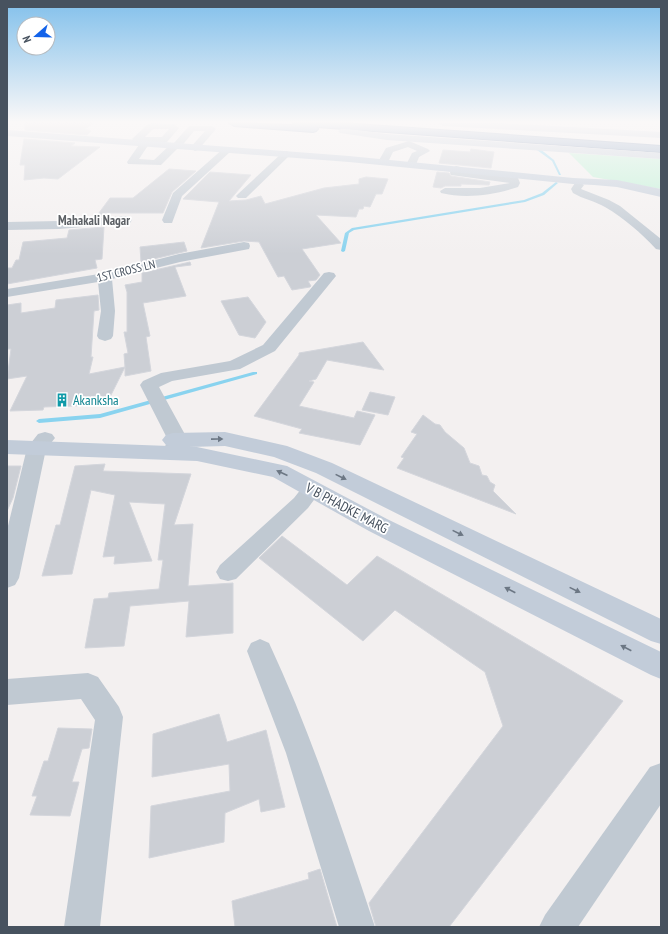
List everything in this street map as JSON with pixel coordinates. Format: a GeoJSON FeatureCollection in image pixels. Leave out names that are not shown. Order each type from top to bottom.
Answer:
{"type":"FeatureCollection","features":[{"type":"Feature","properties":{"kind":"street"},"geometry":{"type":"LineString","coordinates":[[168,220],[177,195],[209,167]]}},
{"type":"Feature","properties":{"kind":"street"},"geometry":{"type":"LineString","coordinates":[[242,196],[273,167]]}},
{"type":"Feature","properties":{"kind":"street"},"geometry":{"type":"LineString","coordinates":[[429,167],[456,169],[484,174],[574,182],[643,194],[661,199]]}},
{"type":"Feature","properties":{"kind":"street"},"geometry":{"type":"LineString","coordinates":[[568,167],[577,191],[607,203],[634,220],[661,246]]}},
{"type":"Feature","properties":{"kind":"street"},"geometry":{"type":"LineString","coordinates":[[445,191],[470,193],[508,188],[515,183],[512,179],[484,174]]}},
{"type":"Feature","properties":{"kind":"street"},"geometry":{"type":"LineString","coordinates":[[574,182],[582,180],[630,186],[661,194]]}},
{"type":"Feature","properties":{"kind":"street"},"geometry":{"type":"LineString","coordinates":[[7,226],[59,225],[126,220]]}},
{"type":"Feature","properties":{"kind":"street","name":"1ST CROSS LN"},"geometry":{"type":"LineString","coordinates":[[7,293],[104,277],[180,258],[244,246]]}},
{"type":"Feature","properties":{"kind":"street"},"geometry":{"type":"LineString","coordinates":[[175,446],[163,408],[149,385],[167,378],[234,365],[269,348],[329,276]]}},
{"type":"Feature","properties":{"kind":"street"},"geometry":{"type":"LineString","coordinates":[[104,277],[108,311],[105,336]]}},
{"type":"Feature","properties":{"kind":"street","name":"V B PHADKE MARG"},"geometry":{"type":"LineString","coordinates":[[7,435],[41,443]]}},
{"type":"Feature","properties":{"kind":"street","name":"V B PHADKE MARG"},"geometry":{"type":"LineString","coordinates":[[7,447],[41,443],[175,446],[225,439],[279,451],[324,468],[661,632]]}},
{"type":"Feature","properties":{"kind":"street"},"geometry":{"type":"LineString","coordinates":[[7,578],[41,443]]}},
{"type":"Feature","properties":{"kind":"street","name":"V B PHADKE MARG"},"geometry":{"type":"LineString","coordinates":[[175,446],[197,454],[279,471],[386,528],[661,666]]}},
{"type":"Feature","properties":{"kind":"street"},"geometry":{"type":"LineString","coordinates":[[228,572],[301,503],[312,489]]}},
{"type":"Feature","properties":{"kind":"street"},"geometry":{"type":"LineString","coordinates":[[260,651],[272,677],[322,812],[357,927]]}},
{"type":"Feature","properties":{"kind":"street"},"geometry":{"type":"LineString","coordinates":[[7,692],[88,686],[109,717],[82,927]]}},
{"type":"Feature","properties":{"kind":"street"},"geometry":{"type":"LineString","coordinates":[[557,927],[661,778]]}},
{"type":"Feature","properties":{"kind":"green space"},"geometry":{"type":"Polygon","coordinates":[[[583,167],[661,167],[661,189],[593,177],[583,167]]]}},
{"type":"Feature","properties":{"kind":"building"},"geometry":{"type":"Polygon","coordinates":[[[25,167],[74,167],[58,179],[44,178],[24,180],[25,167]]]}},
{"type":"Feature","properties":{"kind":"building"},"geometry":{"type":"Polygon","coordinates":[[[476,167],[491,167],[491,168],[476,167]]]}},
{"type":"Feature","properties":{"kind":"building"},"geometry":{"type":"Polygon","coordinates":[[[169,169],[196,171],[172,192],[163,213],[105,213],[105,216],[96,217],[110,198],[133,198],[169,169]]]}},
{"type":"Feature","properties":{"kind":"building"},"geometry":{"type":"Polygon","coordinates":[[[210,172],[251,175],[229,201],[246,200],[261,196],[265,204],[324,188],[359,184],[359,179],[366,177],[388,179],[382,194],[376,194],[370,207],[364,206],[363,209],[359,209],[356,217],[316,215],[341,243],[302,249],[320,275],[316,280],[308,281],[311,286],[310,287],[292,290],[284,276],[278,277],[259,242],[244,241],[201,248],[219,202],[183,199],[210,172]]]}},
{"type":"Feature","properties":{"kind":"building"},"geometry":{"type":"Polygon","coordinates":[[[437,172],[449,173],[451,176],[490,182],[489,185],[461,184],[461,186],[445,186],[441,188],[433,187],[437,172]]]}},
{"type":"Feature","properties":{"kind":"building"},"geometry":{"type":"Polygon","coordinates":[[[104,227],[102,259],[95,260],[97,268],[7,284],[7,268],[12,268],[16,260],[19,260],[23,242],[67,238],[69,230],[104,227]]]}},
{"type":"Feature","properties":{"kind":"building"},"geometry":{"type":"Polygon","coordinates":[[[184,242],[187,251],[141,262],[140,247],[184,242]]]}},
{"type":"Feature","properties":{"kind":"building"},"geometry":{"type":"Polygon","coordinates":[[[190,262],[191,265],[175,267],[186,296],[143,303],[150,336],[146,337],[151,371],[125,376],[124,354],[128,353],[124,332],[127,332],[127,292],[125,285],[142,282],[142,273],[190,262]]]}},
{"type":"Feature","properties":{"kind":"building"},"geometry":{"type":"Polygon","coordinates":[[[98,295],[99,310],[94,311],[91,357],[93,357],[89,374],[125,367],[106,405],[44,407],[43,410],[10,411],[27,376],[7,379],[11,349],[7,349],[7,305],[21,303],[21,313],[55,308],[56,300],[98,295]]]}},
{"type":"Feature","properties":{"kind":"building"},"geometry":{"type":"Polygon","coordinates":[[[248,297],[266,322],[255,338],[239,335],[221,301],[248,297]]]}},
{"type":"Feature","properties":{"kind":"building"},"geometry":{"type":"Polygon","coordinates":[[[363,342],[384,370],[327,360],[316,379],[309,381],[314,382],[299,406],[354,418],[357,411],[375,415],[360,445],[299,433],[302,429],[254,416],[299,353],[363,342]]]}},
{"type":"Feature","properties":{"kind":"building"},"geometry":{"type":"Polygon","coordinates":[[[370,392],[395,397],[388,415],[362,410],[370,392]]]}},
{"type":"Feature","properties":{"kind":"building"},"geometry":{"type":"Polygon","coordinates":[[[423,415],[435,424],[440,425],[445,432],[464,448],[470,463],[479,466],[482,475],[487,476],[490,482],[495,485],[493,491],[516,514],[397,468],[404,458],[401,457],[417,434],[411,432],[423,415]]]}},
{"type":"Feature","properties":{"kind":"building"},"geometry":{"type":"Polygon","coordinates":[[[105,464],[103,471],[191,474],[174,525],[193,524],[188,586],[233,583],[233,633],[186,637],[189,601],[130,606],[124,646],[85,648],[94,599],[108,598],[109,593],[159,589],[163,560],[158,560],[165,504],[129,502],[152,561],[114,564],[115,556],[103,557],[115,495],[91,490],[72,574],[42,576],[56,525],[60,525],[75,466],[105,464]]]}},
{"type":"Feature","properties":{"kind":"building"},"geometry":{"type":"Polygon","coordinates":[[[7,466],[21,466],[13,498],[7,511],[7,466]]]}},
{"type":"Feature","properties":{"kind":"building"},"geometry":{"type":"Polygon","coordinates":[[[282,536],[347,585],[377,556],[623,701],[449,927],[376,927],[369,903],[503,726],[485,672],[395,610],[363,641],[259,558],[282,536]]]}},
{"type":"Feature","properties":{"kind":"building"},"geometry":{"type":"Polygon","coordinates":[[[219,714],[227,742],[266,730],[285,807],[261,812],[259,799],[225,813],[224,842],[149,858],[151,806],[230,791],[229,764],[152,777],[153,734],[219,714]]]}},
{"type":"Feature","properties":{"kind":"building"},"geometry":{"type":"Polygon","coordinates":[[[58,728],[92,729],[89,748],[82,749],[72,782],[79,782],[70,816],[30,815],[37,796],[32,796],[44,761],[48,761],[58,728]]]}},
{"type":"Feature","properties":{"kind":"building"},"geometry":{"type":"Polygon","coordinates":[[[320,869],[337,927],[235,927],[232,901],[309,879],[308,873],[320,869]]]}},
{"type":"Feature","properties":{"kind":"waterway"},"geometry":{"type":"LineString","coordinates":[[556,167],[560,174]]}},
{"type":"Feature","properties":{"kind":"waterway"},"geometry":{"type":"LineString","coordinates":[[343,251],[347,233],[353,229],[525,201],[543,194],[557,183]]}},
{"type":"Feature","properties":{"kind":"waterway"},"geometry":{"type":"LineString","coordinates":[[39,421],[100,416],[255,373]]}},
{"type":"Feature","properties":{"kind":"place","name":"Akanksha"},"geometry":{"type":"Point","coordinates":[62,400]}},
{"type":"Feature","properties":{"kind":"district","name":"Mahakali Nagar"},"geometry":{"type":"Point","coordinates":[94,220]}}]}
